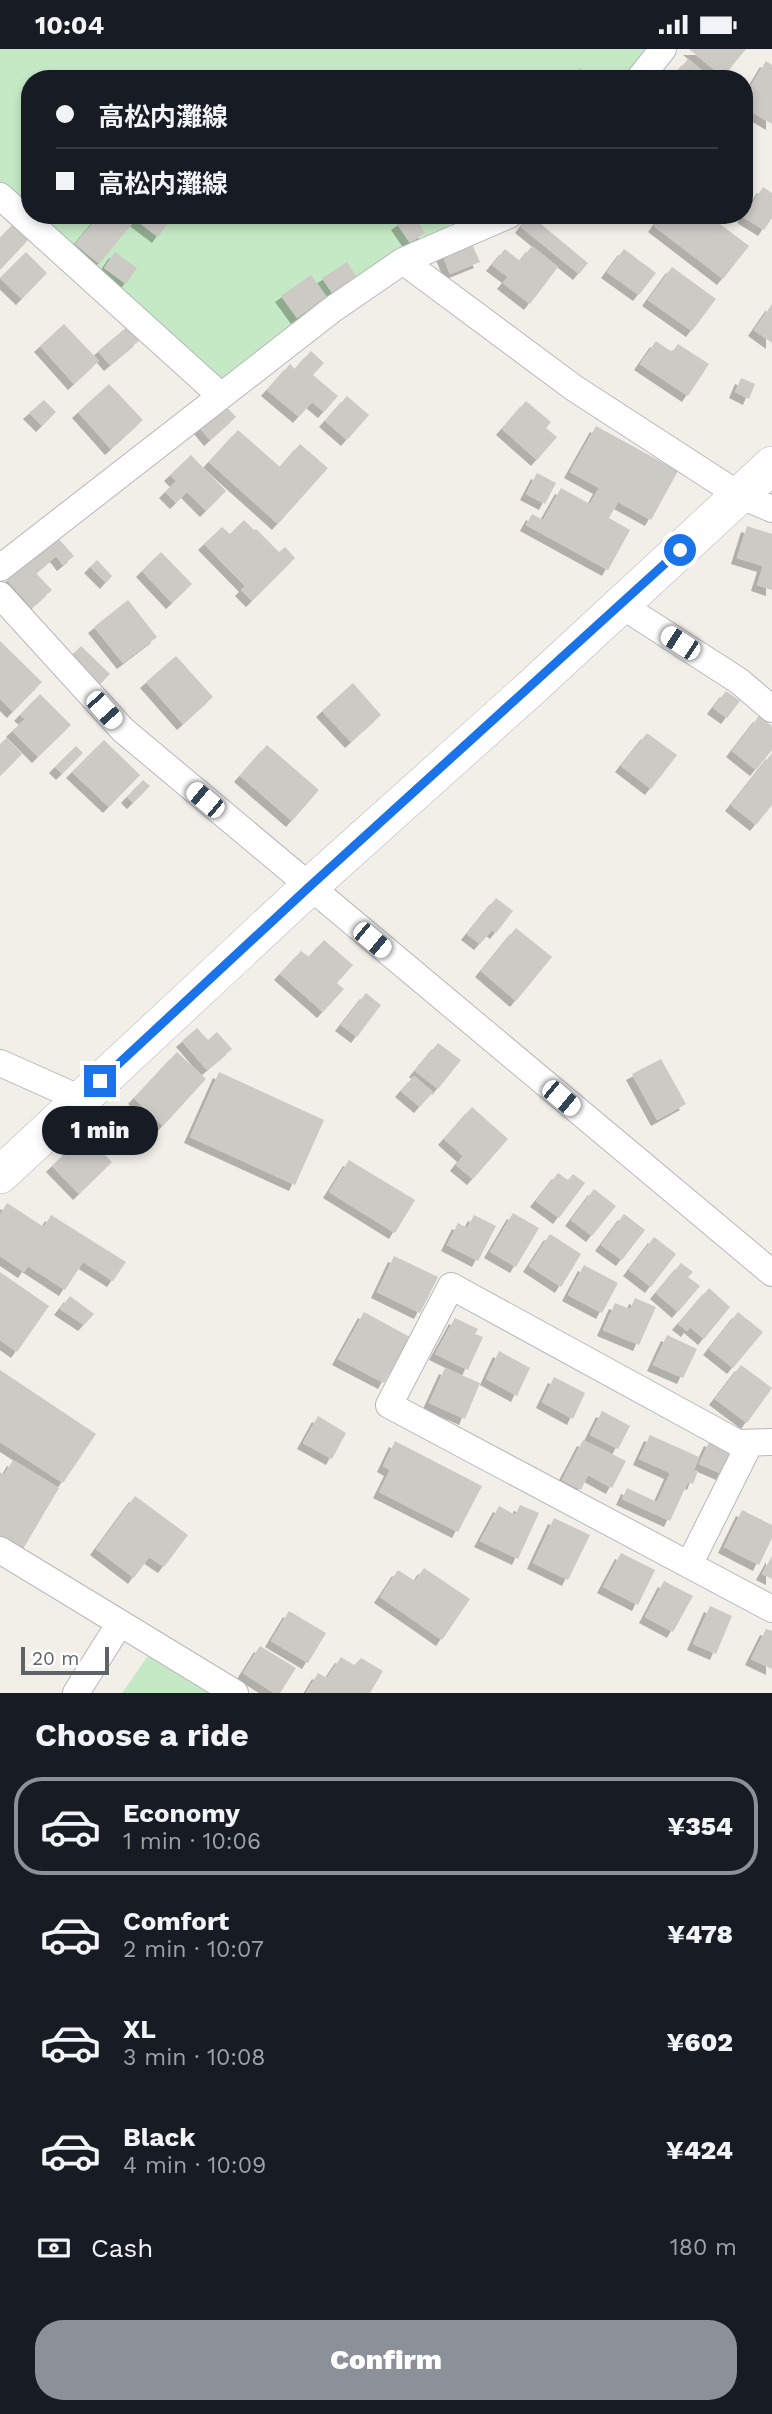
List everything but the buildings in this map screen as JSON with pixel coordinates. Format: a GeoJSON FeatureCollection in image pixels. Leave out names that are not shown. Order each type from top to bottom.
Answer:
{"type":"FeatureCollection","features":[{"type":"Feature","properties":{"kind":"main road"},"geometry":{"type":"LineString","coordinates":[[0,1175],[309,887],[621,605],[756,502],[772,465]]}},
{"type":"Feature","properties":{"kind":"street"},"geometry":{"type":"LineString","coordinates":[[646,70],[663,49]]}},
{"type":"Feature","properties":{"kind":"street"},"geometry":{"type":"LineString","coordinates":[[0,196],[21,215]]}},
{"type":"Feature","properties":{"kind":"street"},"geometry":{"type":"LineString","coordinates":[[31,224],[221,396]]}},
{"type":"Feature","properties":{"kind":"street"},"geometry":{"type":"LineString","coordinates":[[0,568],[333,309],[403,261],[488,224]]}},
{"type":"Feature","properties":{"kind":"street"},"geometry":{"type":"LineString","coordinates":[[403,261],[574,388],[756,502]]}},
{"type":"Feature","properties":{"kind":"street"},"geometry":{"type":"LineString","coordinates":[[0,595],[122,730],[772,1273]]}},
{"type":"Feature","properties":{"kind":"street"},"geometry":{"type":"LineString","coordinates":[[621,605],[739,681],[772,709]]}},
{"type":"Feature","properties":{"kind":"street"},"geometry":{"type":"LineString","coordinates":[[0,1063],[81,1099]]}},
{"type":"Feature","properties":{"kind":"street"},"geometry":{"type":"LineString","coordinates":[[761,1442],[738,1443],[451,1286],[389,1405],[772,1609]]}},
{"type":"Feature","properties":{"kind":"street"},"geometry":{"type":"LineString","coordinates":[[689,1565],[761,1442]]}},
{"type":"Feature","properties":{"kind":"street"},"geometry":{"type":"LineString","coordinates":[[0,1550],[235,1693]]}},
{"type":"Feature","properties":{"kind":"street"},"geometry":{"type":"LineString","coordinates":[[76,1693],[120,1623]]}},
{"type":"Feature","properties":{"kind":"green space"},"geometry":{"type":"Polygon","coordinates":[[[0,49],[656,49],[641,70],[21,70],[21,222],[0,204],[0,49]]]}},
{"type":"Feature","properties":{"kind":"green space"},"geometry":{"type":"Polygon","coordinates":[[[23,224],[450,224],[221,396],[23,224]]]}},
{"type":"Feature","properties":{"kind":"green space"},"geometry":{"type":"Polygon","coordinates":[[[148,1656],[211,1693],[122,1693],[148,1656]]]}},
{"type":"Feature","properties":{"kind":"route"},"geometry":{"type":"LineString","coordinates":[[100,1081],[680,550]]}}]}
